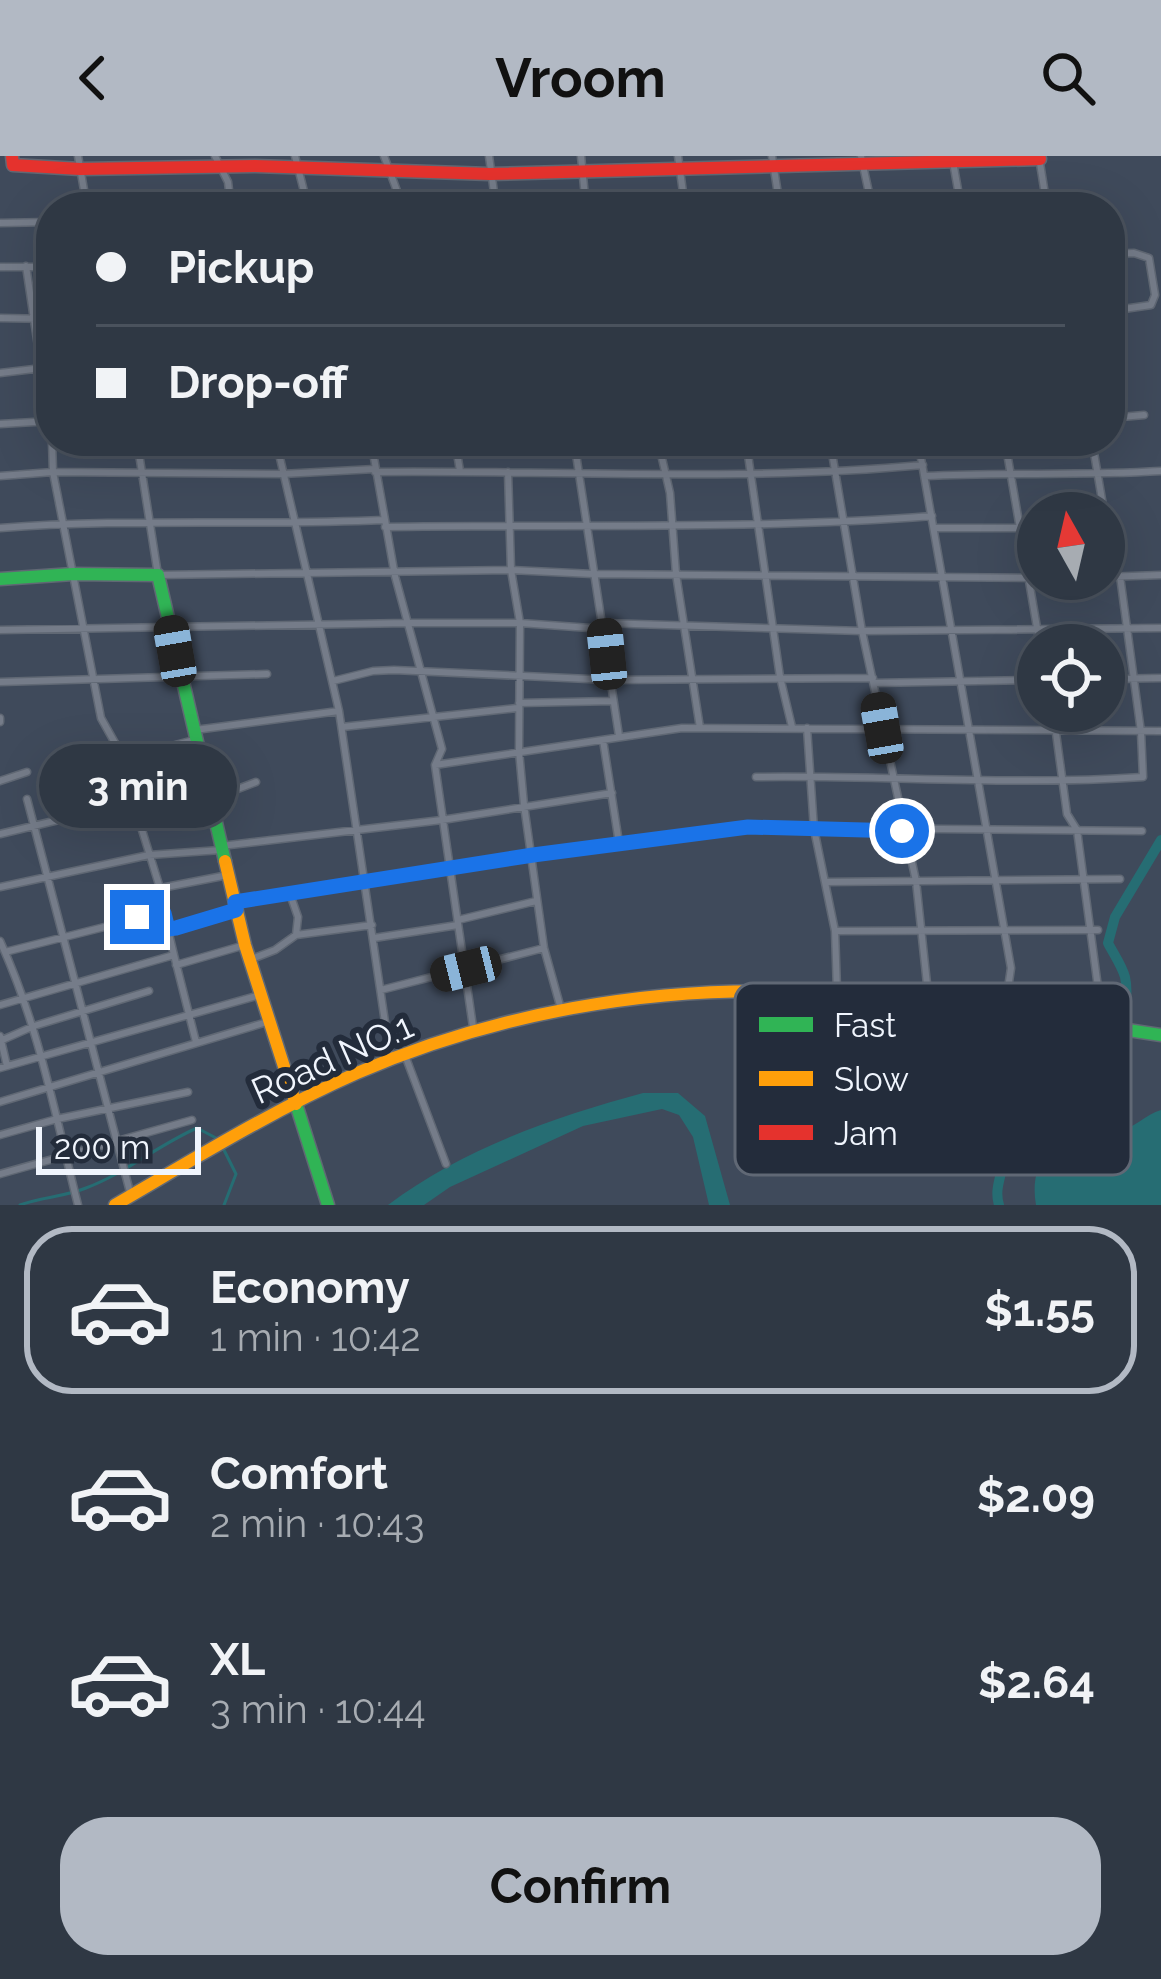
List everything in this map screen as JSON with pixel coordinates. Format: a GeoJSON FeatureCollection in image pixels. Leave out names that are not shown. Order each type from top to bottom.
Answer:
{"type":"FeatureCollection","features":[{"type":"Feature","properties":{"kind":"main road"},"geometry":{"type":"LineString","coordinates":[[12,156],[13,165],[386,163],[490,174],[582,162],[1040,158]]}},
{"type":"Feature","properties":{"kind":"main road"},"geometry":{"type":"LineString","coordinates":[[0,579],[158,575],[244,945],[328,1205]]}},
{"type":"Feature","properties":{"kind":"main road","name":"Road NO.1"},"geometry":{"type":"LineString","coordinates":[[115,1205],[296,1104],[398,1057],[474,1030],[561,1009],[735,991]]}},
{"type":"Feature","properties":{"kind":"main road","name":"Road NO.1"},"geometry":{"type":"LineString","coordinates":[[1131,1030],[1161,1035]]}},
{"type":"Feature","properties":{"kind":"street"},"geometry":{"type":"LineString","coordinates":[[489,156],[493,192]]}},
{"type":"Feature","properties":{"kind":"street"},"geometry":{"type":"LineString","coordinates":[[1040,158],[1045,192]]}},
{"type":"Feature","properties":{"kind":"street"},"geometry":{"type":"LineString","coordinates":[[862,159],[869,192]]}},
{"type":"Feature","properties":{"kind":"street"},"geometry":{"type":"LineString","coordinates":[[773,160],[778,192]]}},
{"type":"Feature","properties":{"kind":"street"},"geometry":{"type":"LineString","coordinates":[[952,160],[958,192]]}},
{"type":"Feature","properties":{"kind":"street"},"geometry":{"type":"LineString","coordinates":[[219,161],[227,192]]}},
{"type":"Feature","properties":{"kind":"street"},"geometry":{"type":"LineString","coordinates":[[679,161],[683,192]]}},
{"type":"Feature","properties":{"kind":"street"},"geometry":{"type":"LineString","coordinates":[[79,162],[84,192]]}},
{"type":"Feature","properties":{"kind":"street"},"geometry":{"type":"LineString","coordinates":[[296,162],[304,192]]}},
{"type":"Feature","properties":{"kind":"street"},"geometry":{"type":"LineString","coordinates":[[582,162],[585,192]]}},
{"type":"Feature","properties":{"kind":"street"},"geometry":{"type":"LineString","coordinates":[[386,163],[397,192]]}},
{"type":"Feature","properties":{"kind":"street"},"geometry":{"type":"LineString","coordinates":[[0,223],[36,222]]}},
{"type":"Feature","properties":{"kind":"street"},"geometry":{"type":"LineString","coordinates":[[1125,253],[1149,258],[1155,295],[1150,305],[1125,308]]}},
{"type":"Feature","properties":{"kind":"street"},"geometry":{"type":"LineString","coordinates":[[26,266],[36,333]]}},
{"type":"Feature","properties":{"kind":"street"},"geometry":{"type":"LineString","coordinates":[[0,267],[36,266]]}},
{"type":"Feature","properties":{"kind":"street"},"geometry":{"type":"LineString","coordinates":[[0,318],[34,319]]}},
{"type":"Feature","properties":{"kind":"street"},"geometry":{"type":"LineString","coordinates":[[0,373],[36,369]]}},
{"type":"Feature","properties":{"kind":"street"},"geometry":{"type":"LineString","coordinates":[[1125,417],[1144,415]]}},
{"type":"Feature","properties":{"kind":"street"},"geometry":{"type":"LineString","coordinates":[[0,424],[36,422]]}},
{"type":"Feature","properties":{"kind":"street"},"geometry":{"type":"LineString","coordinates":[[52,456],[104,729],[115,743],[160,888],[196,1042]]}},
{"type":"Feature","properties":{"kind":"street"},"geometry":{"type":"LineString","coordinates":[[139,456],[158,575],[511,570],[1017,577]]}},
{"type":"Feature","properties":{"kind":"street"},"geometry":{"type":"LineString","coordinates":[[279,456],[339,712],[381,990],[398,1057],[446,1164]]}},
{"type":"Feature","properties":{"kind":"street"},"geometry":{"type":"LineString","coordinates":[[373,456],[394,572],[442,749],[435,765],[474,1030]]}},
{"type":"Feature","properties":{"kind":"street"},"geometry":{"type":"LineString","coordinates":[[458,456],[460,471]]}},
{"type":"Feature","properties":{"kind":"street"},"geometry":{"type":"LineString","coordinates":[[577,456],[619,736]]}},
{"type":"Feature","properties":{"kind":"street"},"geometry":{"type":"LineString","coordinates":[[661,456],[700,728]]}},
{"type":"Feature","properties":{"kind":"street"},"geometry":{"type":"LineString","coordinates":[[748,456],[791,727]]}},
{"type":"Feature","properties":{"kind":"street"},"geometry":{"type":"LineString","coordinates":[[832,456],[862,631],[916,881],[928,983]]}},
{"type":"Feature","properties":{"kind":"street"},"geometry":{"type":"LineString","coordinates":[[921,456],[1007,932],[1006,983]]}},
{"type":"Feature","properties":{"kind":"street"},"geometry":{"type":"LineString","coordinates":[[1008,456],[1017,507]]}},
{"type":"Feature","properties":{"kind":"street"},"geometry":{"type":"LineString","coordinates":[[1094,456],[1100,492]]}},
{"type":"Feature","properties":{"kind":"street"},"geometry":{"type":"LineString","coordinates":[[0,476],[375,470],[751,475],[923,465]]}},
{"type":"Feature","properties":{"kind":"street"},"geometry":{"type":"LineString","coordinates":[[508,471],[511,570],[520,623],[519,751],[524,805],[544,948],[561,1009]]}},
{"type":"Feature","properties":{"kind":"street"},"geometry":{"type":"LineString","coordinates":[[925,476],[1161,471]]}},
{"type":"Feature","properties":{"kind":"street"},"geometry":{"type":"LineString","coordinates":[[0,528],[149,521],[757,526],[932,516]]}},
{"type":"Feature","properties":{"kind":"street"},"geometry":{"type":"LineString","coordinates":[[935,527],[1017,528]]}},
{"type":"Feature","properties":{"kind":"street"},"geometry":{"type":"LineString","coordinates":[[1125,576],[1161,575]]}},
{"type":"Feature","properties":{"kind":"street"},"geometry":{"type":"LineString","coordinates":[[756,777],[1063,783],[1145,776],[1122,600]]}},
{"type":"Feature","properties":{"kind":"street"},"geometry":{"type":"LineString","coordinates":[[0,630],[407,622],[862,631],[1017,629]]}},
{"type":"Feature","properties":{"kind":"street"},"geometry":{"type":"LineString","coordinates":[[1126,628],[1161,628]]}},
{"type":"Feature","properties":{"kind":"street"},"geometry":{"type":"LineString","coordinates":[[333,681],[373,670],[610,680],[1017,680]]}},
{"type":"Feature","properties":{"kind":"street"},"geometry":{"type":"LineString","coordinates":[[0,682],[267,674]]}},
{"type":"Feature","properties":{"kind":"street"},"geometry":{"type":"LineString","coordinates":[[1125,678],[1161,678]]}},
{"type":"Feature","properties":{"kind":"street"},"geometry":{"type":"LineString","coordinates":[[342,728],[519,705],[613,701]]}},
{"type":"Feature","properties":{"kind":"street"},"geometry":{"type":"LineString","coordinates":[[59,776],[193,735],[339,712]]}},
{"type":"Feature","properties":{"kind":"street"},"geometry":{"type":"LineString","coordinates":[[435,765],[700,728],[1017,731]]}},
{"type":"Feature","properties":{"kind":"street"},"geometry":{"type":"LineString","coordinates":[[807,728],[814,829],[836,931],[837,983]]}},
{"type":"Feature","properties":{"kind":"street"},"geometry":{"type":"LineString","coordinates":[[1125,732],[1161,731]]}},
{"type":"Feature","properties":{"kind":"street"},"geometry":{"type":"LineString","coordinates":[[1054,732],[1070,821],[1077,830],[1098,983]]}},
{"type":"Feature","properties":{"kind":"street"},"geometry":{"type":"LineString","coordinates":[[603,740],[619,843]]}},
{"type":"Feature","properties":{"kind":"street"},"geometry":{"type":"LineString","coordinates":[[0,781],[27,772]]}},
{"type":"Feature","properties":{"kind":"street"},"geometry":{"type":"LineString","coordinates":[[0,834],[256,782]]}},
{"type":"Feature","properties":{"kind":"street"},"geometry":{"type":"LineString","coordinates":[[0,887],[149,855],[442,820],[612,793]]}},
{"type":"Feature","properties":{"kind":"street"},"geometry":{"type":"LineString","coordinates":[[27,799],[131,1196]]}},
{"type":"Feature","properties":{"kind":"street"},"geometry":{"type":"LineString","coordinates":[[168,929],[235,906],[290,894],[748,827],[1142,831]]}},
{"type":"Feature","properties":{"kind":"street"},"geometry":{"type":"LineString","coordinates":[[160,888],[228,875]]}},
{"type":"Feature","properties":{"kind":"street"},"geometry":{"type":"LineString","coordinates":[[826,882],[1120,879]]}},
{"type":"Feature","properties":{"kind":"street"},"geometry":{"type":"LineString","coordinates":[[290,894],[298,917],[296,935]]}},
{"type":"Feature","properties":{"kind":"street"},"geometry":{"type":"LineString","coordinates":[[374,938],[458,923],[536,901]]}},
{"type":"Feature","properties":{"kind":"street"},"geometry":{"type":"LineString","coordinates":[[5,952],[164,913]]}},
{"type":"Feature","properties":{"kind":"street"},"geometry":{"type":"LineString","coordinates":[[249,960],[268,954],[296,935],[372,925]]}},
{"type":"Feature","properties":{"kind":"street"},"geometry":{"type":"LineString","coordinates":[[836,931],[1094,931]]}},
{"type":"Feature","properties":{"kind":"street"},"geometry":{"type":"LineString","coordinates":[[0,940],[43,1054],[78,1205]]}},
{"type":"Feature","properties":{"kind":"street"},"geometry":{"type":"LineString","coordinates":[[0,1005],[74,983],[244,945]]}},
{"type":"Feature","properties":{"kind":"street"},"geometry":{"type":"LineString","coordinates":[[381,990],[544,948]]}},
{"type":"Feature","properties":{"kind":"street"},"geometry":{"type":"LineString","coordinates":[[149,992],[0,1039],[3,1067],[260,994]]}},
{"type":"Feature","properties":{"kind":"street"},"geometry":{"type":"LineString","coordinates":[[0,1102],[267,1022]]}},
{"type":"Feature","properties":{"kind":"street"},"geometry":{"type":"LineString","coordinates":[[0,1136],[188,1092]]}},
{"type":"Feature","properties":{"kind":"street"},"geometry":{"type":"LineString","coordinates":[[0,1174],[192,1120]]}},
{"type":"Feature","properties":{"kind":"shaded area"},"geometry":{"type":"Polygon","coordinates":[[[643,1093],[678,1093],[705,1116],[730,1205],[709,1205],[693,1137],[679,1115],[662,1109],[583,1126],[450,1187],[424,1205],[388,1205],[478,1151],[643,1093]]]}},
{"type":"Feature","properties":{"kind":"shaded area"},"geometry":{"type":"Polygon","coordinates":[[[1161,1110],[1161,1205],[1036,1205],[1037,1175],[1131,1175],[1131,1126],[1161,1110]]]}},
{"type":"Feature","properties":{"kind":"waterway"},"geometry":{"type":"LineString","coordinates":[[1125,983],[1108,943],[1115,917],[1161,840]]}},
{"type":"Feature","properties":{"kind":"waterway"},"geometry":{"type":"LineString","coordinates":[[20,1205],[101,1182],[197,1128],[218,1139]]}},
{"type":"Feature","properties":{"kind":"waterway"},"geometry":{"type":"LineString","coordinates":[[223,1148],[236,1174],[224,1205]]}},
{"type":"Feature","properties":{"kind":"waterway"},"geometry":{"type":"LineString","coordinates":[[999,1205],[1001,1175]]}},
{"type":"Feature","properties":{"kind":"traffic: fast"},"geometry":{"type":"LineString","coordinates":[[0,579],[158,575],[225,861]]}},
{"type":"Feature","properties":{"kind":"traffic: fast"},"geometry":{"type":"LineString","coordinates":[[1131,1030],[1161,1035]]}},
{"type":"Feature","properties":{"kind":"traffic: fast"},"geometry":{"type":"LineString","coordinates":[[296,1104],[328,1205]]}},
{"type":"Feature","properties":{"kind":"traffic: slow"},"geometry":{"type":"LineString","coordinates":[[225,861],[245,945],[296,1104]]}},
{"type":"Feature","properties":{"kind":"traffic: slow"},"geometry":{"type":"LineString","coordinates":[[115,1205],[326,1087],[409,1052],[572,1008],[735,991]]}},
{"type":"Feature","properties":{"kind":"traffic: jam"},"geometry":{"type":"LineString","coordinates":[[12,156],[13,165],[80,169],[255,166],[490,174],[1040,159]]}},
{"type":"Feature","properties":{"kind":"route"},"geometry":{"type":"LineString","coordinates":[[137,917],[164,913],[168,929],[176,928],[236,910],[235,902],[748,827],[902,831]]}}]}
